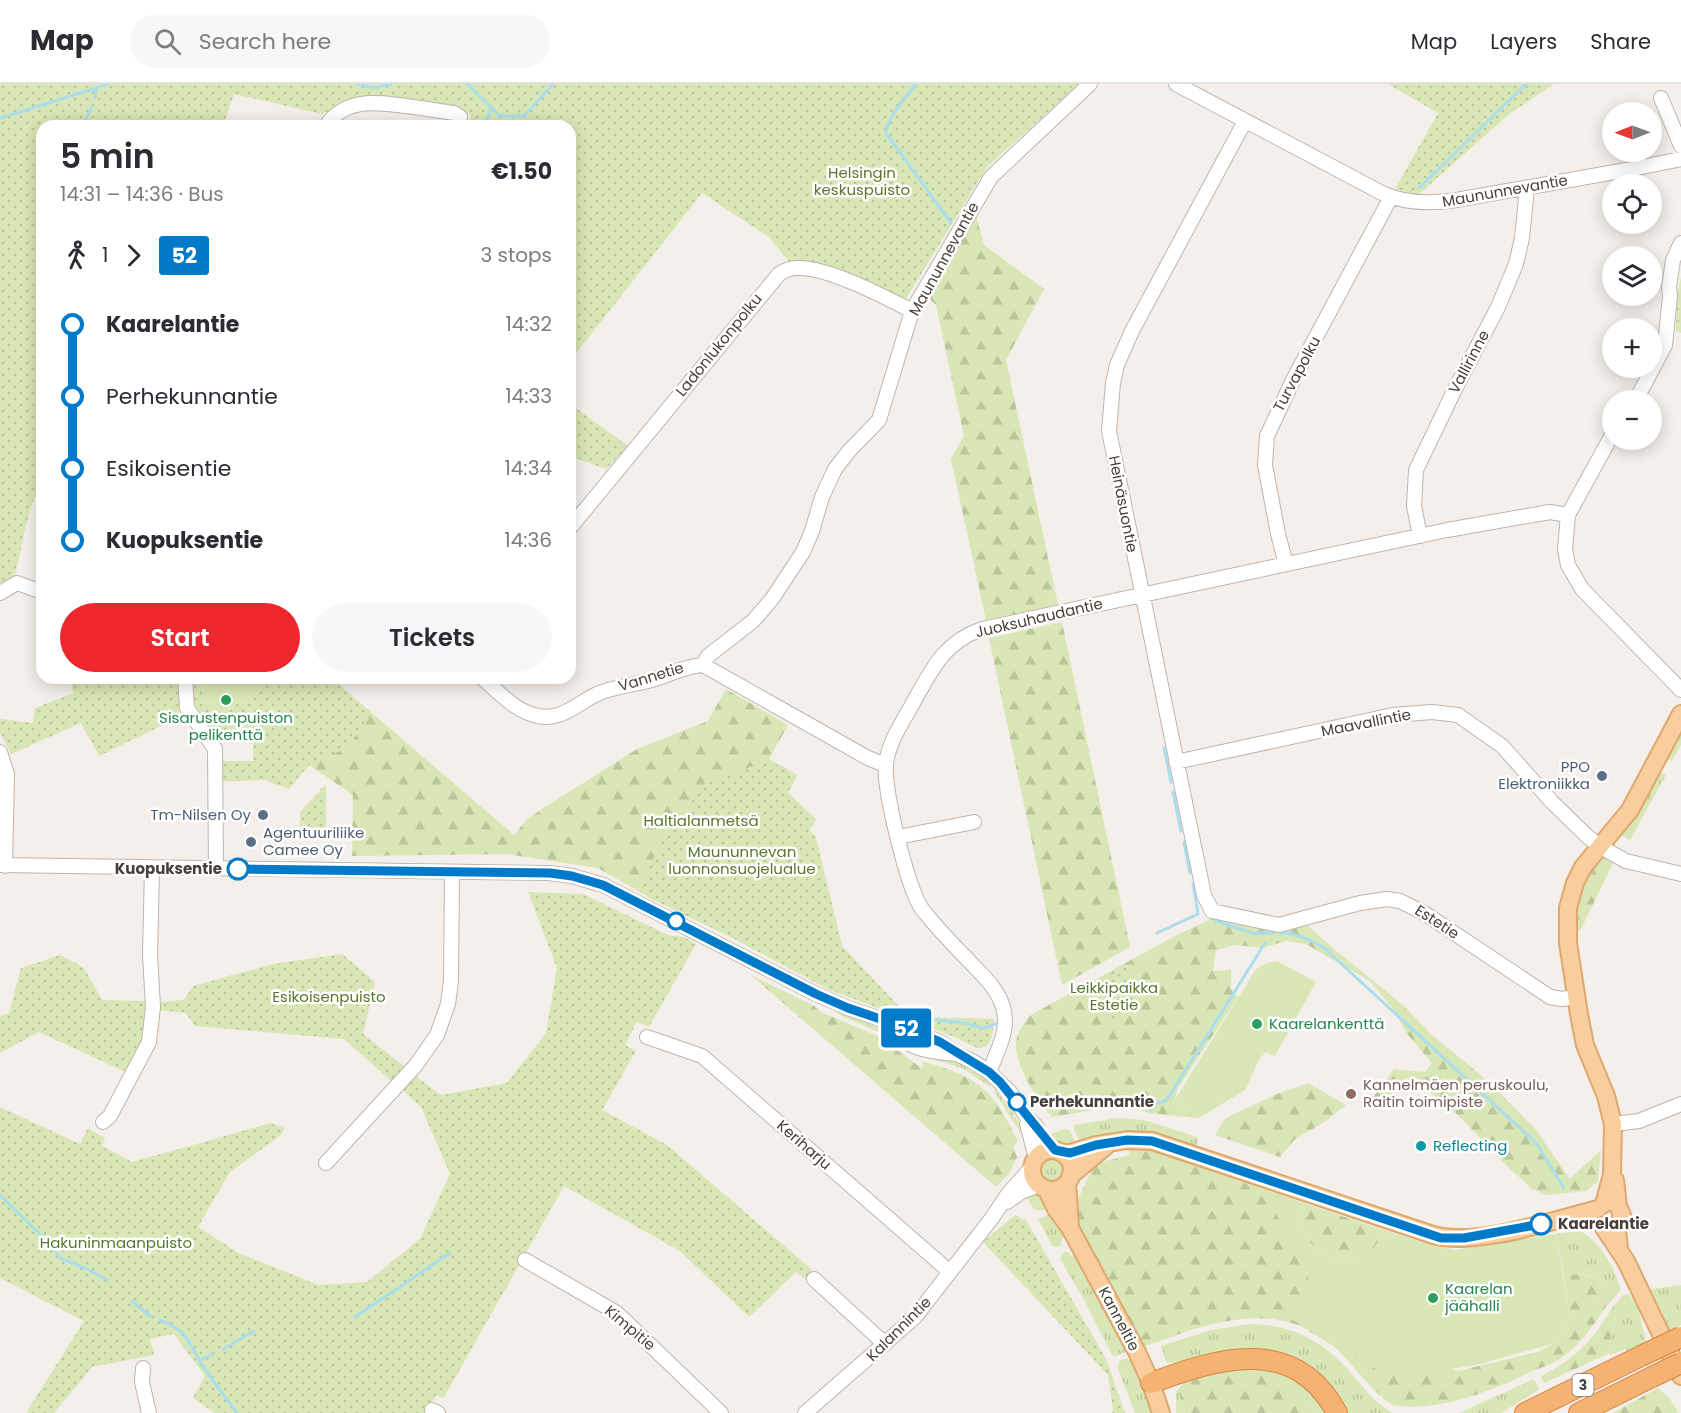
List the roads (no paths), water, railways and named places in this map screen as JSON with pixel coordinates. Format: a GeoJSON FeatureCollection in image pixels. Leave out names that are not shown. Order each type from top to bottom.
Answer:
{"type":"FeatureCollection","features":[{"type":"Feature","properties":{"kind":"highway","name":"3"},"geometry":{"type":"LineString","coordinates":[[1525,1413],[1681,1337]]}},
{"type":"Feature","properties":{"kind":"highway"},"geometry":{"type":"LineString","coordinates":[[1151,1383],[1223,1361],[1260,1359],[1284,1364],[1303,1373],[1321,1389],[1336,1413]]}},
{"type":"Feature","properties":{"kind":"highway","name":"3"},"geometry":{"type":"LineString","coordinates":[[1579,1413],[1681,1363]]}},
{"type":"Feature","properties":{"kind":"main road"},"geometry":{"type":"LineString","coordinates":[[1681,714],[1630,810],[1578,875],[1568,908],[1567,930],[1585,1045],[1606,1096],[1612,1124],[1612,1175],[1607,1216],[1619,1249],[1681,1376]]}},
{"type":"Feature","properties":{"kind":"main road"},"geometry":{"type":"LineString","coordinates":[[1110,1144],[1056,1190],[1043,1188],[1034,1179],[1034,1162],[1044,1152],[1070,1153],[1096,1145],[1127,1140],[1152,1141],[1441,1238],[1464,1238],[1566,1219],[1592,1222],[1607,1216]]}},
{"type":"Feature","properties":{"kind":"main road"},"geometry":{"type":"LineString","coordinates":[[1058,1152],[1070,1163],[1069,1180]]}},
{"type":"Feature","properties":{"kind":"main road","name":"Kanneltie"},"geometry":{"type":"LineString","coordinates":[[1069,1180],[1070,1228]]}},
{"type":"Feature","properties":{"kind":"main road","name":"Kanneltie"},"geometry":{"type":"LineString","coordinates":[[1043,1188],[1070,1228],[1137,1352],[1161,1413]]}},
{"type":"Feature","properties":{"kind":"street","name":"Maununnevantie"},"geometry":{"type":"LineString","coordinates":[[703,665],[708,656],[753,621],[772,599],[803,552],[822,497],[835,470],[849,451],[879,420],[912,311],[991,177],[1090,84]]}},
{"type":"Feature","properties":{"kind":"street","name":"Maununnevantie"},"geometry":{"type":"LineString","coordinates":[[1176,84],[1391,197],[1428,203],[1527,188],[1681,159]]}},
{"type":"Feature","properties":{"kind":"street"},"geometry":{"type":"LineString","coordinates":[[1660,98],[1681,146]]}},
{"type":"Feature","properties":{"kind":"street"},"geometry":{"type":"LineString","coordinates":[[332,120],[339,112],[368,103],[454,113],[459,120]]}},
{"type":"Feature","properties":{"kind":"street","name":"Heinäsuontie"},"geometry":{"type":"LineString","coordinates":[[1212,911],[1204,895],[1109,431],[1113,383],[1132,331],[1245,121]]}},
{"type":"Feature","properties":{"kind":"street","name":"Vallirinne"},"geometry":{"type":"LineString","coordinates":[[1420,536],[1414,506],[1416,470],[1498,307],[1516,264],[1522,238],[1527,188]]}},
{"type":"Feature","properties":{"kind":"street","name":"Turvapolku"},"geometry":{"type":"LineString","coordinates":[[1286,564],[1265,465],[1267,436],[1287,391],[1384,214],[1391,197]]}},
{"type":"Feature","properties":{"kind":"street"},"geometry":{"type":"LineString","coordinates":[[1641,390],[1665,345],[1673,260],[1681,243]]}},
{"type":"Feature","properties":{"kind":"street","name":"Ladonlukonpolku"},"geometry":{"type":"LineString","coordinates":[[576,521],[779,274],[794,267],[824,272],[912,311]]}},
{"type":"Feature","properties":{"kind":"street"},"geometry":{"type":"LineString","coordinates":[[1604,450],[1568,515],[1565,549],[1568,565],[1582,589],[1681,690]]}},
{"type":"Feature","properties":{"kind":"street","name":"Juoksuhaudantie"},"geometry":{"type":"LineString","coordinates":[[989,1072],[1004,1028],[1005,1014],[1000,999],[993,986],[922,909],[908,880],[886,782],[885,765],[892,743],[940,656],[957,640],[982,628],[1420,536],[1550,512],[1568,515]]}},
{"type":"Feature","properties":{"kind":"street"},"geometry":{"type":"LineString","coordinates":[[0,593],[17,583],[36,590]]}},
{"type":"Feature","properties":{"kind":"street","name":"Vannetie"},"geometry":{"type":"LineString","coordinates":[[490,684],[522,710],[532,715],[550,717],[570,711],[598,693],[656,679],[685,667],[703,665],[868,758],[885,765]]}},
{"type":"Feature","properties":{"kind":"street"},"geometry":{"type":"LineString","coordinates":[[185,684],[187,708],[215,749],[216,868]]}},
{"type":"Feature","properties":{"kind":"street","name":"Maavallintie"},"geometry":{"type":"LineString","coordinates":[[1176,762],[1393,715],[1432,712],[1458,715],[1502,746],[1552,802],[1599,846],[1626,861],[1681,874]]}},
{"type":"Feature","properties":{"kind":"street"},"geometry":{"type":"LineString","coordinates":[[0,752],[7,774],[3,866],[550,873],[593,881],[694,930],[816,994],[940,1042],[989,1072],[1010,1092],[1040,1134],[1058,1152]]}},
{"type":"Feature","properties":{"kind":"street"},"geometry":{"type":"LineString","coordinates":[[898,837],[974,822]]}},
{"type":"Feature","properties":{"kind":"street"},"geometry":{"type":"LineString","coordinates":[[103,1122],[110,1116],[149,1042],[153,1007],[150,955],[152,868]]}},
{"type":"Feature","properties":{"kind":"street"},"geometry":{"type":"LineString","coordinates":[[326,1164],[416,1065],[437,1035],[448,1004],[450,990],[452,872]]}},
{"type":"Feature","properties":{"kind":"street","name":"Estetie"},"geometry":{"type":"LineString","coordinates":[[1212,911],[1279,925],[1360,903],[1387,899],[1400,901],[1424,913],[1550,997],[1576,998]]}},
{"type":"Feature","properties":{"kind":"street","name":"Keriharju"},"geometry":{"type":"LineString","coordinates":[[647,1037],[702,1056],[950,1272]]}},
{"type":"Feature","properties":{"kind":"street"},"geometry":{"type":"LineString","coordinates":[[1612,1124],[1639,1121],[1681,1104]]}},
{"type":"Feature","properties":{"kind":"street"},"geometry":{"type":"LineString","coordinates":[[1026,1116],[1034,1162]]}},
{"type":"Feature","properties":{"kind":"street","name":"Kalannintie"},"geometry":{"type":"LineString","coordinates":[[805,1413],[915,1317],[1034,1162]]}},
{"type":"Feature","properties":{"kind":"street","name":"Kalannintie"},"geometry":{"type":"LineString","coordinates":[[1002,1205],[1021,1192],[1043,1188]]}},
{"type":"Feature","properties":{"kind":"street","name":"Kimpitie"},"geometry":{"type":"LineString","coordinates":[[525,1260],[617,1313],[721,1413]]}},
{"type":"Feature","properties":{"kind":"street"},"geometry":{"type":"LineString","coordinates":[[814,1279],[885,1344]]}},
{"type":"Feature","properties":{"kind":"street"},"geometry":{"type":"LineString","coordinates":[[143,1368],[142,1382],[149,1413]]}},
{"type":"Feature","properties":{"kind":"waterway"},"geometry":{"type":"LineString","coordinates":[[95,98],[96,88],[107,84]]}},
{"type":"Feature","properties":{"kind":"waterway"},"geometry":{"type":"LineString","coordinates":[[357,84],[374,88],[391,84]]}},
{"type":"Feature","properties":{"kind":"waterway"},"geometry":{"type":"LineString","coordinates":[[467,84],[500,116],[524,116],[553,84]]}},
{"type":"Feature","properties":{"kind":"waterway"},"geometry":{"type":"LineString","coordinates":[[916,84],[889,121],[886,133],[951,223]]}},
{"type":"Feature","properties":{"kind":"waterway"},"geometry":{"type":"LineString","coordinates":[[1419,188],[1526,84]]}},
{"type":"Feature","properties":{"kind":"waterway"},"geometry":{"type":"LineString","coordinates":[[10,115],[96,88]]}},
{"type":"Feature","properties":{"kind":"waterway"},"geometry":{"type":"LineString","coordinates":[[86,120],[92,106]]}},
{"type":"Feature","properties":{"kind":"waterway"},"geometry":{"type":"LineString","coordinates":[[487,120],[491,108]]}},
{"type":"Feature","properties":{"kind":"waterway"},"geometry":{"type":"LineString","coordinates":[[0,118],[6,116]]}},
{"type":"Feature","properties":{"kind":"waterway"},"geometry":{"type":"LineString","coordinates":[[1164,748],[1171,782]]}},
{"type":"Feature","properties":{"kind":"waterway"},"geometry":{"type":"LineString","coordinates":[[1173,792],[1181,831]]}},
{"type":"Feature","properties":{"kind":"waterway"},"geometry":{"type":"LineString","coordinates":[[1184,842],[1190,873]]}},
{"type":"Feature","properties":{"kind":"waterway"},"geometry":{"type":"LineString","coordinates":[[1157,933],[1198,914],[1193,884]]}},
{"type":"Feature","properties":{"kind":"waterway"},"geometry":{"type":"LineString","coordinates":[[1216,921],[1253,933],[1274,933]]}},
{"type":"Feature","properties":{"kind":"waterway"},"geometry":{"type":"LineString","coordinates":[[1281,933],[1297,935],[1323,947],[1536,1143],[1564,1188]]}},
{"type":"Feature","properties":{"kind":"waterway"},"geometry":{"type":"LineString","coordinates":[[1151,1110],[1153,1105],[1165,1101],[1170,1095],[1265,943]]}},
{"type":"Feature","properties":{"kind":"waterway"},"geometry":{"type":"LineString","coordinates":[[910,1017],[965,1023],[982,1028],[996,1024]]}},
{"type":"Feature","properties":{"kind":"waterway"},"geometry":{"type":"LineString","coordinates":[[0,1195],[50,1244],[60,1258],[107,1280]]}},
{"type":"Feature","properties":{"kind":"waterway"},"geometry":{"type":"LineString","coordinates":[[355,1317],[450,1253]]}},
{"type":"Feature","properties":{"kind":"waterway"},"geometry":{"type":"LineString","coordinates":[[132,1301],[150,1316]]}},
{"type":"Feature","properties":{"kind":"waterway"},"geometry":{"type":"LineString","coordinates":[[159,1320],[170,1324],[184,1334],[206,1371],[237,1413]]}},
{"type":"Feature","properties":{"kind":"waterway"},"geometry":{"type":"LineString","coordinates":[[223,1349],[254,1331]]}},
{"type":"Feature","properties":{"kind":"waterway"},"geometry":{"type":"LineString","coordinates":[[200,1360],[213,1354]]}},
{"type":"Feature","properties":{"kind":"place","name":"Sisarustenpuiston pelikenttä"},"geometry":{"type":"Point","coordinates":[226,700]}},
{"type":"Feature","properties":{"kind":"place","name":"PPO Elektroniikka"},"geometry":{"type":"Point","coordinates":[1602,776]}},
{"type":"Feature","properties":{"kind":"place","name":"Tm-Nilsen Oy"},"geometry":{"type":"Point","coordinates":[263,815]}},
{"type":"Feature","properties":{"kind":"place","name":"Agentuuriliike Camee Oy"},"geometry":{"type":"Point","coordinates":[251,842]}},
{"type":"Feature","properties":{"kind":"place","name":"Kuopuksentie"},"geometry":{"type":"Point","coordinates":[238,869]}},
{"type":"Feature","properties":{"kind":"place","name":"Kaarelankenttä"},"geometry":{"type":"Point","coordinates":[1257,1024]}},
{"type":"Feature","properties":{"kind":"place","name":"Kannelmäen peruskoulu, Raitin toimipiste"},"geometry":{"type":"Point","coordinates":[1351,1094]}},
{"type":"Feature","properties":{"kind":"place","name":"Perhekunnantie"},"geometry":{"type":"Point","coordinates":[1017,1102]}},
{"type":"Feature","properties":{"kind":"place","name":"Reflecting"},"geometry":{"type":"Point","coordinates":[1421,1146]}},
{"type":"Feature","properties":{"kind":"place","name":"Kaarelantie"},"geometry":{"type":"Point","coordinates":[1541,1224]}},
{"type":"Feature","properties":{"kind":"place","name":"Kaarelan jäähalli"},"geometry":{"type":"Point","coordinates":[1433,1298]}},
{"type":"Feature","properties":{"kind":"park label","name":"Helsingin keskuspuisto"},"geometry":{"type":"Point","coordinates":[862,182]}},
{"type":"Feature","properties":{"kind":"park label","name":"Haltialanmetsä"},"geometry":{"type":"Point","coordinates":[701,821]}},
{"type":"Feature","properties":{"kind":"park label","name":"Maununnevan luonnonsuojelualue"},"geometry":{"type":"Point","coordinates":[742,860]}},
{"type":"Feature","properties":{"kind":"park label","name":"Leikkipaikka Estetie"},"geometry":{"type":"Point","coordinates":[1114,996]}},
{"type":"Feature","properties":{"kind":"park label","name":"Esikoisenpuisto"},"geometry":{"type":"Point","coordinates":[329,997]}},
{"type":"Feature","properties":{"kind":"park label","name":"Hakuninmaanpuisto"},"geometry":{"type":"Point","coordinates":[116,1243]}}]}
